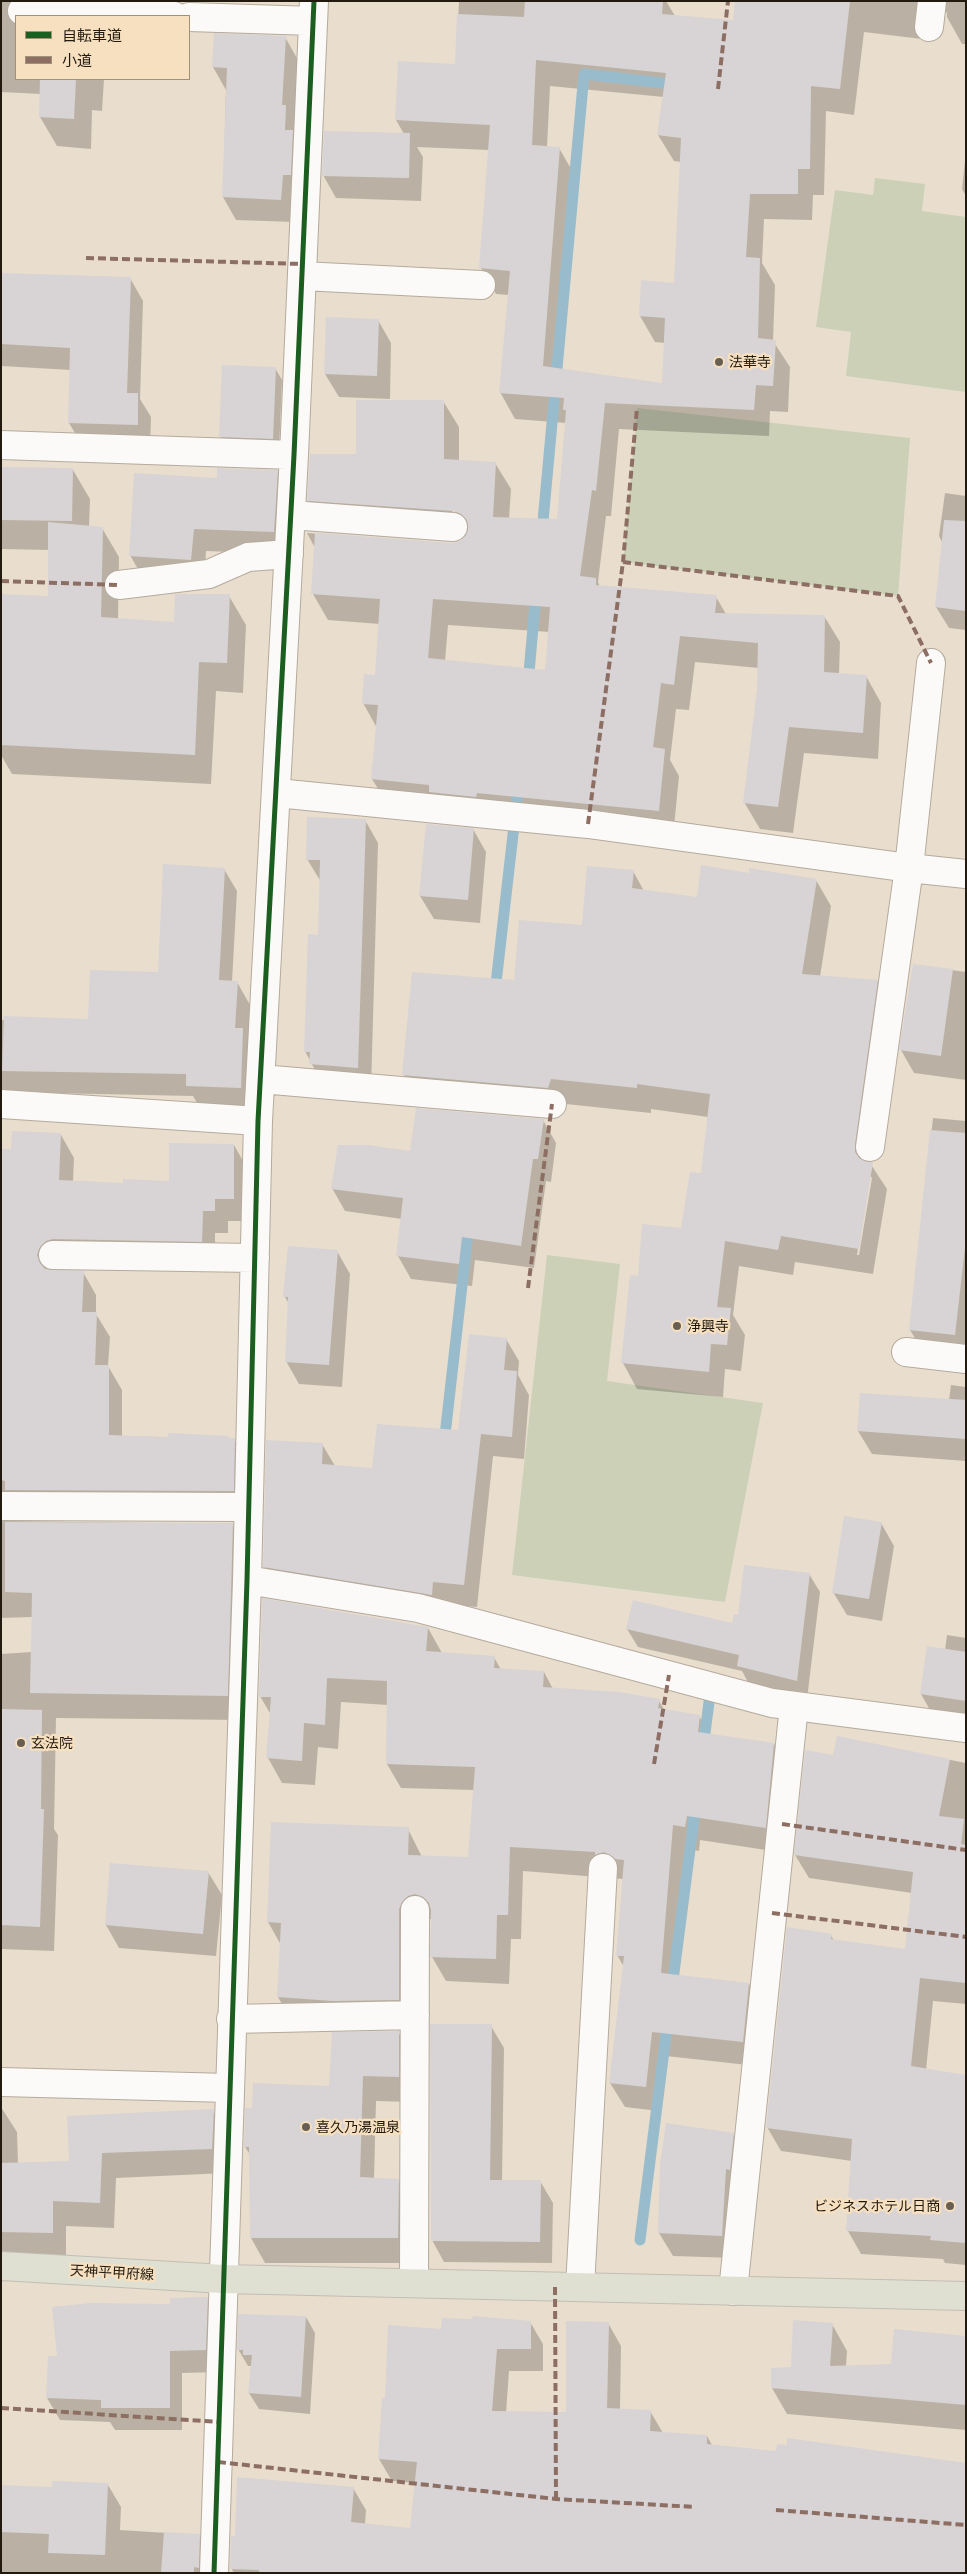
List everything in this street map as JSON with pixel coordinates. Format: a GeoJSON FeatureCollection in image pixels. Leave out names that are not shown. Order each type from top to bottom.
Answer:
{"type":"FeatureCollection","features":[{"type":"Feature","properties":{"kind":"main road","name":"天神平甲府線"},"geometry":{"type":"LineString","coordinates":[[1,2266],[224,2279],[966,2296]]}},
{"type":"Feature","properties":{"kind":"street"},"geometry":{"type":"LineString","coordinates":[[22,10],[149,15]]}},
{"type":"Feature","properties":{"kind":"street"},"geometry":{"type":"LineString","coordinates":[[190,17],[314,11],[277,793],[258,1121],[246,1580],[214,2573]]}},
{"type":"Feature","properties":{"kind":"street"},"geometry":{"type":"LineString","coordinates":[[302,276],[480,286]]}},
{"type":"Feature","properties":{"kind":"street"},"geometry":{"type":"LineString","coordinates":[[1,445],[294,455]]}},
{"type":"Feature","properties":{"kind":"street"},"geometry":{"type":"LineString","coordinates":[[291,514],[453,527]]}},
{"type":"Feature","properties":{"kind":"street"},"geometry":{"type":"LineString","coordinates":[[119,585],[209,574],[248,557],[289,554]]}},
{"type":"Feature","properties":{"kind":"street"},"geometry":{"type":"LineString","coordinates":[[870,1147],[909,868],[931,663]]}},
{"type":"Feature","properties":{"kind":"street"},"geometry":{"type":"LineString","coordinates":[[277,793],[588,824],[909,868],[966,874]]}},
{"type":"Feature","properties":{"kind":"street"},"geometry":{"type":"LineString","coordinates":[[261,1079],[552,1104]]}},
{"type":"Feature","properties":{"kind":"street"},"geometry":{"type":"LineString","coordinates":[[1,1104],[258,1121]]}},
{"type":"Feature","properties":{"kind":"street"},"geometry":{"type":"LineString","coordinates":[[53,1255],[255,1258]]}},
{"type":"Feature","properties":{"kind":"street"},"geometry":{"type":"LineString","coordinates":[[906,1352],[966,1359]]}},
{"type":"Feature","properties":{"kind":"street"},"geometry":{"type":"LineString","coordinates":[[1,1506],[248,1507]]}},
{"type":"Feature","properties":{"kind":"street"},"geometry":{"type":"LineString","coordinates":[[246,1580],[418,1608],[772,1703],[966,1728]]}},
{"type":"Feature","properties":{"kind":"street"},"geometry":{"type":"LineString","coordinates":[[733,2291],[794,1706]]}},
{"type":"Feature","properties":{"kind":"street"},"geometry":{"type":"LineString","coordinates":[[580,2287],[603,1868]]}},
{"type":"Feature","properties":{"kind":"street"},"geometry":{"type":"LineString","coordinates":[[414,2283],[415,1910]]}},
{"type":"Feature","properties":{"kind":"street"},"geometry":{"type":"LineString","coordinates":[[231,2019],[415,2015]]}},
{"type":"Feature","properties":{"kind":"street"},"geometry":{"type":"LineString","coordinates":[[1,2082],[229,2088]]}},
{"type":"Feature","properties":{"kind":"green space"},"geometry":{"type":"Polygon","coordinates":[[[875,178],[925,184],[922,211],[966,217],[966,392],[846,376],[851,332],[816,327],[835,190],[873,195],[875,178]]]}},
{"type":"Feature","properties":{"kind":"green space"},"geometry":{"type":"Polygon","coordinates":[[[637,408],[910,438],[898,596],[623,562],[637,408]]]}},
{"type":"Feature","properties":{"kind":"green space"},"geometry":{"type":"Polygon","coordinates":[[[547,1255],[620,1264],[607,1381],[763,1403],[725,1602],[512,1575],[547,1255]]]}},
{"type":"Feature","properties":{"kind":"building"},"geometry":{"type":"Polygon","coordinates":[[[525,1],[663,1],[662,14],[733,20],[735,1],[850,1],[840,89],[811,86],[810,169],[798,169],[798,194],[750,194],[746,257],[760,258],[758,338],[776,340],[773,386],[756,385],[754,410],[605,403],[596,491],[592,490],[580,576],[596,578],[596,585],[717,595],[715,613],[825,615],[824,672],[867,675],[863,733],[789,727],[778,807],[743,803],[757,690],[758,643],[680,636],[674,685],[661,683],[653,747],[665,749],[659,811],[477,793],[476,797],[429,792],[429,785],[371,779],[378,705],[362,704],[364,674],[375,675],[380,599],[311,594],[315,533],[306,532],[452,543],[460,541],[466,535],[468,529],[467,520],[461,514],[454,511],[307,501],[310,454],[356,454],[356,400],[444,400],[444,459],[496,462],[493,517],[557,519],[566,410],[563,410],[564,398],[499,393],[510,271],[479,268],[490,125],[395,120],[398,61],[455,64],[457,14],[524,17],[525,1]],[[536,60],[532,145],[560,147],[543,366],[662,383],[665,318],[639,316],[641,280],[674,283],[681,138],[657,135],[666,73],[536,60]],[[433,599],[428,658],[545,670],[550,607],[433,599]]]}},
{"type":"Feature","properties":{"kind":"building"},"geometry":{"type":"Polygon","coordinates":[[[214,33],[286,36],[282,105],[286,105],[285,130],[293,130],[291,175],[283,175],[281,200],[222,197],[227,68],[212,67],[214,33]]]}},
{"type":"Feature","properties":{"kind":"building"},"geometry":{"type":"Polygon","coordinates":[[[40,80],[76,80],[74,119],[39,117],[40,80]]]}},
{"type":"Feature","properties":{"kind":"building"},"geometry":{"type":"Polygon","coordinates":[[[324,131],[410,133],[409,178],[322,176],[324,131]]]}},
{"type":"Feature","properties":{"kind":"building"},"geometry":{"type":"Polygon","coordinates":[[[1,273],[131,277],[127,393],[138,393],[138,425],[68,423],[70,348],[1,344],[1,273]]]}},
{"type":"Feature","properties":{"kind":"building"},"geometry":{"type":"Polygon","coordinates":[[[326,317],[379,319],[377,376],[324,374],[326,317]]]}},
{"type":"Feature","properties":{"kind":"building"},"geometry":{"type":"Polygon","coordinates":[[[222,365],[276,367],[273,439],[219,437],[222,365]]]}},
{"type":"Feature","properties":{"kind":"building"},"geometry":{"type":"Polygon","coordinates":[[[1,467],[73,468],[72,521],[1,520],[1,467]]]}},
{"type":"Feature","properties":{"kind":"building"},"geometry":{"type":"Polygon","coordinates":[[[217,468],[278,470],[274,532],[194,529],[191,560],[129,556],[134,473],[217,478],[217,468]]]}},
{"type":"Feature","properties":{"kind":"building"},"geometry":{"type":"Polygon","coordinates":[[[944,520],[966,521],[966,611],[935,607],[944,520]]]}},
{"type":"Feature","properties":{"kind":"building"},"geometry":{"type":"Polygon","coordinates":[[[48,522],[103,527],[101,617],[174,622],[175,594],[230,594],[227,663],[199,662],[195,755],[1,745],[1,594],[48,596],[48,522]]]}},
{"type":"Feature","properties":{"kind":"building"},"geometry":{"type":"Polygon","coordinates":[[[307,817],[366,819],[358,1068],[309,1064],[310,1052],[304,1052],[308,934],[318,935],[320,860],[306,860],[307,817]]]}},
{"type":"Feature","properties":{"kind":"building"},"geometry":{"type":"Polygon","coordinates":[[[426,824],[474,828],[468,900],[419,896],[426,824]]]}},
{"type":"Feature","properties":{"kind":"building"},"geometry":{"type":"Polygon","coordinates":[[[163,864],[225,868],[219,980],[238,981],[235,1028],[243,1028],[241,1088],[186,1086],[186,1074],[2,1071],[4,1016],[88,1019],[90,970],[158,972],[163,864]]]}},
{"type":"Feature","properties":{"kind":"building"},"geometry":{"type":"Polygon","coordinates":[[[701,865],[749,873],[749,868],[817,879],[802,974],[878,980],[855,1145],[855,1152],[860,1159],[873,1162],[859,1249],[781,1236],[778,1250],[725,1241],[717,1307],[731,1308],[727,1345],[711,1344],[709,1372],[621,1363],[630,1275],[638,1276],[642,1224],[681,1228],[690,1172],[701,1173],[710,1094],[637,1084],[637,1088],[551,1079],[548,1088],[402,1075],[412,972],[514,980],[519,920],[582,925],[587,866],[634,870],[632,888],[697,897],[701,865]]]}},
{"type":"Feature","properties":{"kind":"building"},"geometry":{"type":"Polygon","coordinates":[[[913,964],[953,969],[941,1056],[899,1050],[913,964]]]}},
{"type":"Feature","properties":{"kind":"building"},"geometry":{"type":"Polygon","coordinates":[[[416,1108],[544,1119],[538,1159],[533,1159],[521,1246],[462,1237],[459,1264],[396,1256],[403,1198],[331,1189],[338,1145],[368,1145],[410,1151],[416,1108]]]}},
{"type":"Feature","properties":{"kind":"building"},"geometry":{"type":"Polygon","coordinates":[[[930,1130],[966,1133],[966,1239],[955,1335],[909,1330],[930,1130]]]}},
{"type":"Feature","properties":{"kind":"building"},"geometry":{"type":"Polygon","coordinates":[[[12,1131],[61,1133],[59,1180],[123,1183],[123,1179],[169,1181],[169,1143],[234,1144],[234,1199],[215,1199],[215,1211],[203,1211],[202,1242],[53,1239],[46,1241],[40,1247],[37,1255],[45,1269],[84,1271],[82,1312],[97,1312],[95,1365],[109,1365],[109,1435],[168,1437],[168,1433],[229,1436],[229,1438],[235,1438],[234,1491],[5,1490],[5,1481],[1,1480],[1,1172],[2,1149],[11,1149],[12,1131]]]}},
{"type":"Feature","properties":{"kind":"building"},"geometry":{"type":"Polygon","coordinates":[[[288,1246],[338,1250],[329,1365],[285,1362],[288,1297],[283,1297],[288,1246]]]}},
{"type":"Feature","properties":{"kind":"building"},"geometry":{"type":"Polygon","coordinates":[[[469,1334],[507,1338],[504,1370],[517,1371],[512,1437],[481,1434],[464,1585],[433,1582],[432,1595],[263,1567],[266,1440],[323,1443],[322,1464],[372,1468],[377,1424],[458,1430],[469,1334]]]}},
{"type":"Feature","properties":{"kind":"building"},"geometry":{"type":"Polygon","coordinates":[[[860,1393],[966,1400],[966,1439],[857,1431],[860,1393]]]}},
{"type":"Feature","properties":{"kind":"building"},"geometry":{"type":"Polygon","coordinates":[[[844,1516],[882,1522],[869,1599],[832,1593],[844,1516]]]}},
{"type":"Feature","properties":{"kind":"building"},"geometry":{"type":"Polygon","coordinates":[[[5,1522],[233,1523],[228,1696],[30,1693],[32,1593],[5,1592],[5,1522]]]}},
{"type":"Feature","properties":{"kind":"building"},"geometry":{"type":"Polygon","coordinates":[[[744,1565],[810,1573],[797,1681],[737,1666],[739,1655],[626,1629],[633,1600],[732,1623],[734,1614],[738,1615],[744,1565]]]}},
{"type":"Feature","properties":{"kind":"building"},"geometry":{"type":"Polygon","coordinates":[[[262,1598],[428,1627],[426,1651],[495,1656],[494,1668],[544,1671],[543,1687],[619,1692],[660,1699],[658,1708],[700,1715],[698,1732],[774,1743],[766,1828],[687,1816],[685,1827],[673,1825],[661,1973],[749,1983],[743,2042],[652,2032],[646,2087],[609,2083],[624,1956],[616,1956],[624,1860],[615,1859],[604,1852],[595,1855],[595,1852],[510,1847],[508,1915],[497,1915],[496,1959],[430,1957],[431,1910],[429,1903],[423,1897],[415,1894],[408,1896],[402,1902],[399,1909],[399,2000],[333,2001],[277,1997],[281,1923],[267,1922],[271,1822],[409,1827],[408,1855],[468,1857],[475,1767],[386,1764],[387,1681],[327,1678],[325,1725],[304,1723],[302,1761],[266,1758],[271,1697],[259,1697],[262,1598]]]}},
{"type":"Feature","properties":{"kind":"building"},"geometry":{"type":"Polygon","coordinates":[[[927,1646],[966,1652],[966,1701],[920,1694],[927,1646]]]}},
{"type":"Feature","properties":{"kind":"building"},"geometry":{"type":"Polygon","coordinates":[[[1,1709],[42,1710],[41,1809],[44,1809],[40,1927],[1,1925],[1,1709]]]}},
{"type":"Feature","properties":{"kind":"building"},"geometry":{"type":"Polygon","coordinates":[[[837,1736],[950,1759],[939,1816],[964,1819],[961,1844],[966,1845],[966,1983],[920,1978],[911,2066],[966,2075],[966,2243],[930,2240],[931,2236],[846,2231],[852,2139],[766,2128],[787,1927],[832,1934],[831,1939],[905,1949],[913,1872],[794,1855],[805,1750],[833,1755],[837,1736]]]}},
{"type":"Feature","properties":{"kind":"building"},"geometry":{"type":"Polygon","coordinates":[[[110,1863],[209,1871],[203,1934],[105,1925],[110,1863]]]}},
{"type":"Feature","properties":{"kind":"building"},"geometry":{"type":"Polygon","coordinates":[[[430,2024],[492,2024],[490,2180],[541,2180],[540,2242],[431,2241],[430,2024]]]}},
{"type":"Feature","properties":{"kind":"building"},"geometry":{"type":"Polygon","coordinates":[[[399,2031],[399,2077],[363,2076],[360,2177],[399,2179],[398,2238],[250,2238],[249,2147],[244,2147],[245,2108],[252,2108],[253,2083],[329,2086],[332,2032],[399,2031]]]}},
{"type":"Feature","properties":{"kind":"building"},"geometry":{"type":"Polygon","coordinates":[[[214,2109],[212,2149],[102,2153],[100,2203],[53,2201],[53,2233],[1,2232],[1,2163],[69,2161],[67,2116],[214,2109]]]}},
{"type":"Feature","properties":{"kind":"building"},"geometry":{"type":"Polygon","coordinates":[[[666,2123],[734,2133],[730,2170],[726,2169],[722,2236],[658,2233],[660,2164],[666,2123]]]}},
{"type":"Feature","properties":{"kind":"building"},"geometry":{"type":"Polygon","coordinates":[[[208,2297],[206,2350],[170,2351],[170,2408],[101,2408],[101,2400],[46,2398],[48,2356],[57,2356],[52,2307],[90,2303],[170,2304],[170,2298],[208,2297]]]}},
{"type":"Feature","properties":{"kind":"building"},"geometry":{"type":"Polygon","coordinates":[[[238,2314],[306,2316],[301,2397],[248,2393],[252,2355],[243,2355],[243,2350],[237,2350],[238,2314]]]}},
{"type":"Feature","properties":{"kind":"building"},"geometry":{"type":"Polygon","coordinates":[[[473,2316],[531,2321],[531,2349],[497,2349],[492,2411],[566,2412],[566,2321],[609,2322],[607,2408],[651,2410],[650,2431],[707,2435],[707,2444],[776,2451],[777,2444],[787,2445],[787,2438],[966,2463],[966,2573],[259,2573],[259,2570],[230,2569],[231,2536],[235,2536],[237,2477],[354,2487],[351,2522],[410,2528],[417,2462],[378,2459],[382,2398],[385,2398],[388,2325],[441,2329],[442,2318],[472,2319],[473,2316]]]}},
{"type":"Feature","properties":{"kind":"building"},"geometry":{"type":"Polygon","coordinates":[[[793,2320],[833,2323],[830,2366],[891,2364],[894,2329],[966,2336],[966,2405],[771,2388],[771,2368],[791,2367],[793,2320]]]}},
{"type":"Feature","properties":{"kind":"building"},"geometry":{"type":"Polygon","coordinates":[[[52,2481],[108,2483],[105,2555],[48,2553],[49,2534],[1,2532],[1,2485],[52,2487],[52,2481]]]}},
{"type":"Feature","properties":{"kind":"building"},"geometry":{"type":"Polygon","coordinates":[[[164,2532],[200,2534],[199,2568],[194,2567],[194,2573],[161,2573],[164,2532]]]}},
{"type":"Feature","properties":{"kind":"waterway"},"geometry":{"type":"LineString","coordinates":[[542,532],[584,74],[680,85]]}},
{"type":"Feature","properties":{"kind":"waterway"},"geometry":{"type":"LineString","coordinates":[[528,684],[536,593]]}},
{"type":"Feature","properties":{"kind":"waterway"},"geometry":{"type":"LineString","coordinates":[[495,992],[519,782]]}},
{"type":"Feature","properties":{"kind":"waterway"},"geometry":{"type":"LineString","coordinates":[[444,1444],[469,1224]]}},
{"type":"Feature","properties":{"kind":"waterway"},"geometry":{"type":"LineString","coordinates":[[703,1748],[711,1687]]}},
{"type":"Feature","properties":{"kind":"waterway"},"geometry":{"type":"LineString","coordinates":[[672,1988],[696,1803]]}},
{"type":"Feature","properties":{"kind":"waterway"},"geometry":{"type":"LineString","coordinates":[[640,2240],[668,2019]]}},
{"type":"Feature","properties":{"kind":"marked path"},"geometry":{"type":"LineString","coordinates":[[718,89],[728,1]]}},
{"type":"Feature","properties":{"kind":"marked path"},"geometry":{"type":"LineString","coordinates":[[86,258],[303,264]]}},
{"type":"Feature","properties":{"kind":"marked path"},"geometry":{"type":"LineString","coordinates":[[588,824],[623,562],[637,408]]}},
{"type":"Feature","properties":{"kind":"marked path"},"geometry":{"type":"LineString","coordinates":[[623,562],[898,596],[931,663]]}},
{"type":"Feature","properties":{"kind":"marked path"},"geometry":{"type":"LineString","coordinates":[[1,581],[119,585]]}},
{"type":"Feature","properties":{"kind":"marked path"},"geometry":{"type":"LineString","coordinates":[[528,1288],[552,1104]]}},
{"type":"Feature","properties":{"kind":"marked path"},"geometry":{"type":"LineString","coordinates":[[654,1764],[669,1675]]}},
{"type":"Feature","properties":{"kind":"marked path"},"geometry":{"type":"LineString","coordinates":[[782,1824],[966,1850]]}},
{"type":"Feature","properties":{"kind":"marked path"},"geometry":{"type":"LineString","coordinates":[[772,1913],[966,1937]]}},
{"type":"Feature","properties":{"kind":"marked path"},"geometry":{"type":"LineString","coordinates":[[555,2287],[556,2499]]}},
{"type":"Feature","properties":{"kind":"marked path"},"geometry":{"type":"LineString","coordinates":[[1,2408],[220,2422]]}},
{"type":"Feature","properties":{"kind":"marked path"},"geometry":{"type":"LineString","coordinates":[[218,2462],[556,2499],[695,2507]]}},
{"type":"Feature","properties":{"kind":"marked path"},"geometry":{"type":"LineString","coordinates":[[776,2510],[966,2525]]}},
{"type":"Feature","properties":{"kind":"cycle path"},"geometry":{"type":"LineString","coordinates":[[214,2573],[247,1580],[258,1121],[294,455],[314,1]]}},
{"type":"Feature","properties":{"kind":"place","name":"法華寺"},"geometry":{"type":"Point","coordinates":[719,362]}},
{"type":"Feature","properties":{"kind":"place","name":"浄興寺"},"geometry":{"type":"Point","coordinates":[677,1326]}},
{"type":"Feature","properties":{"kind":"place","name":"玄法院"},"geometry":{"type":"Point","coordinates":[21,1743]}},
{"type":"Feature","properties":{"kind":"place","name":"喜久乃湯温泉"},"geometry":{"type":"Point","coordinates":[306,2127]}},
{"type":"Feature","properties":{"kind":"place","name":"ビジネスホテル日商"},"geometry":{"type":"Point","coordinates":[950,2206]}}]}
